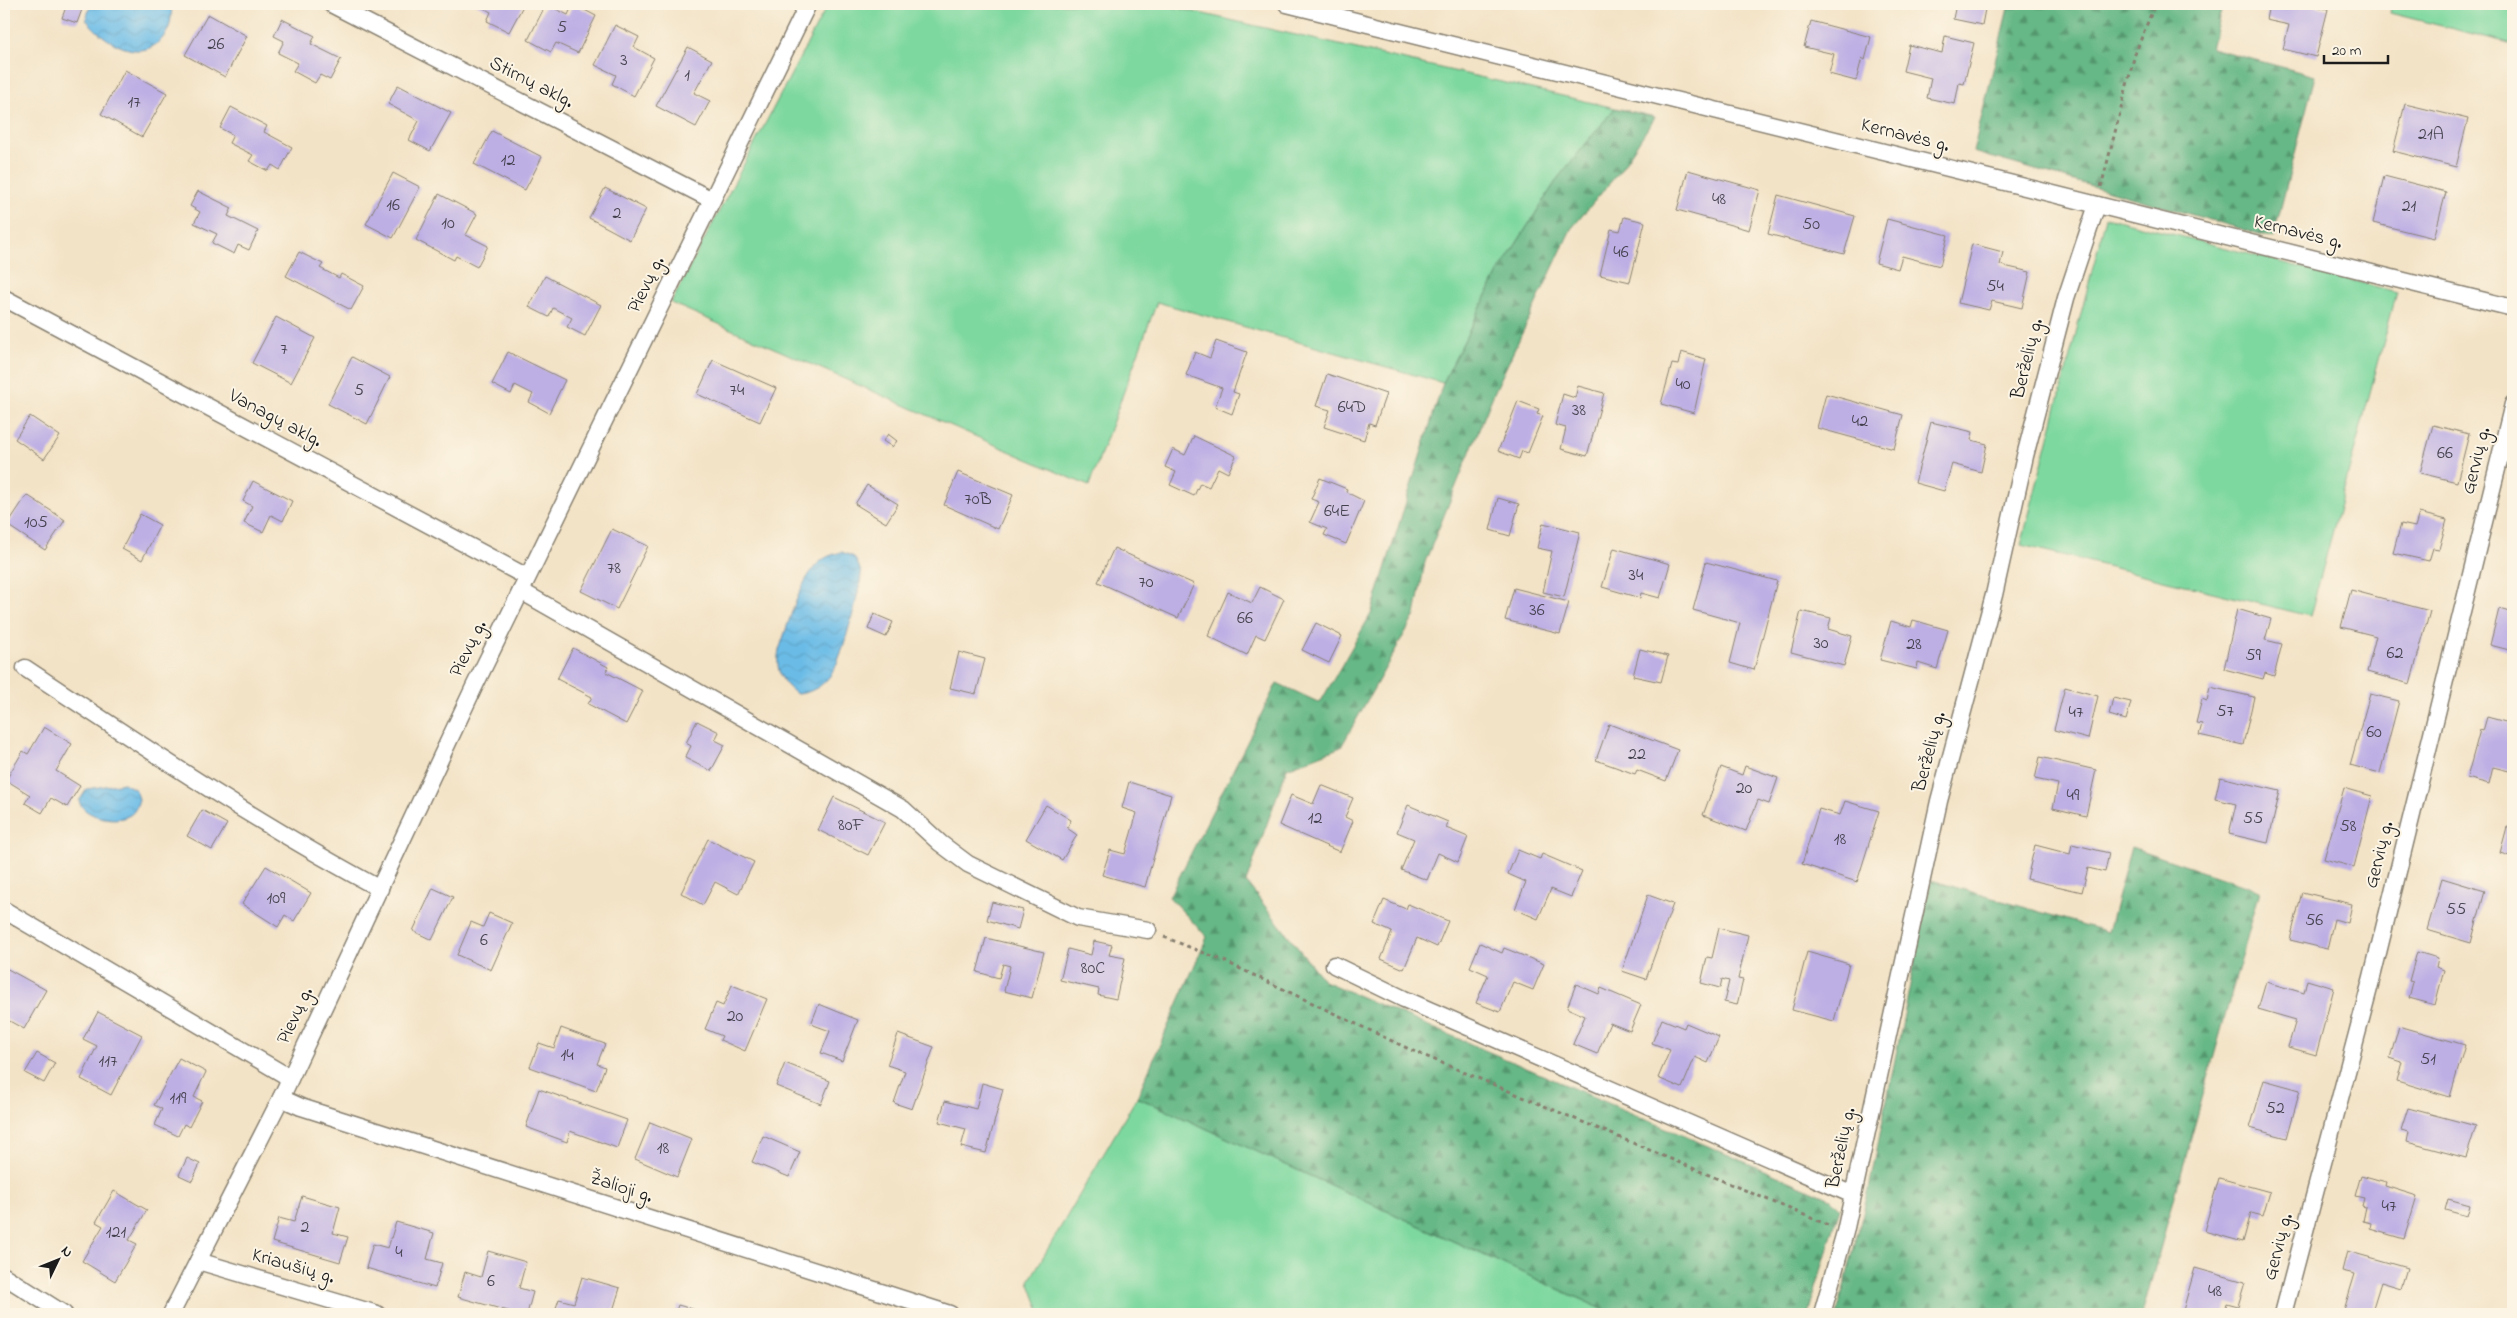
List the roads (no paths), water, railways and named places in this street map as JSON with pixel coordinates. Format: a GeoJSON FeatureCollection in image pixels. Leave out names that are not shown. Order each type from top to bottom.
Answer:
{"type":"FeatureCollection","features":[{"type":"Feature","properties":{"kind":"street","name":"Stirnų aklg."},"geometry":{"type":"LineString","coordinates":[[331,4],[712,200]]}},
{"type":"Feature","properties":{"kind":"street","name":"Pievų g."},"geometry":{"type":"LineString","coordinates":[[171,1314],[281,1098],[524,584],[808,4]]}},
{"type":"Feature","properties":{"kind":"street","name":"Kernavės g."},"geometry":{"type":"LineString","coordinates":[[1287,4],[2513,308]]}},
{"type":"Feature","properties":{"kind":"street","name":"Berželių g."},"geometry":{"type":"LineString","coordinates":[[1822,1314],[1845,1232],[1939,801],[1994,595],[2025,456],[2066,298],[2097,205]]}},
{"type":"Feature","properties":{"kind":"street","name":"Vanagų aklg."},"geometry":{"type":"LineString","coordinates":[[4,298],[524,584],[903,809],[940,843],[968,864],[1078,918],[1148,930]]}},
{"type":"Feature","properties":{"kind":"street","name":"Gervių g."},"geometry":{"type":"LineString","coordinates":[[2283,1314],[2372,977],[2513,404]]}},
{"type":"Feature","properties":{"kind":"street"},"geometry":{"type":"LineString","coordinates":[[25,668],[242,810],[313,854],[380,889]]}},
{"type":"Feature","properties":{"kind":"street"},"geometry":{"type":"LineString","coordinates":[[4,910],[290,1078]]}},
{"type":"Feature","properties":{"kind":"street"},"geometry":{"type":"LineString","coordinates":[[1334,965],[1404,999],[1853,1195]]}},
{"type":"Feature","properties":{"kind":"street","name":"Žalioji g."},"geometry":{"type":"LineString","coordinates":[[281,1098],[310,1110],[950,1314]]}},
{"type":"Feature","properties":{"kind":"street","name":"Kriaušių g."},"geometry":{"type":"LineString","coordinates":[[198,1261],[377,1314]]}},
{"type":"Feature","properties":{"kind":"street"},"geometry":{"type":"LineString","coordinates":[[4,1276],[64,1314]]}},
{"type":"Feature","properties":{"kind":"water"},"geometry":{"type":"Polygon","coordinates":[[[91,4],[169,4],[172,7],[169,28],[159,42],[149,48],[138,50],[127,48],[115,44],[104,37],[86,19],[91,4]]]}},
{"type":"Feature","properties":{"kind":"water"},"geometry":{"type":"Polygon","coordinates":[[[842,552],[854,557],[860,568],[861,575],[854,610],[845,640],[836,665],[829,677],[813,690],[797,694],[791,690],[780,675],[778,663],[779,650],[807,578],[823,559],[842,552]]]}},
{"type":"Feature","properties":{"kind":"water"},"geometry":{"type":"Polygon","coordinates":[[[124,783],[136,790],[139,799],[134,811],[128,816],[108,819],[93,815],[82,807],[79,801],[87,789],[124,783]]]}}]}
